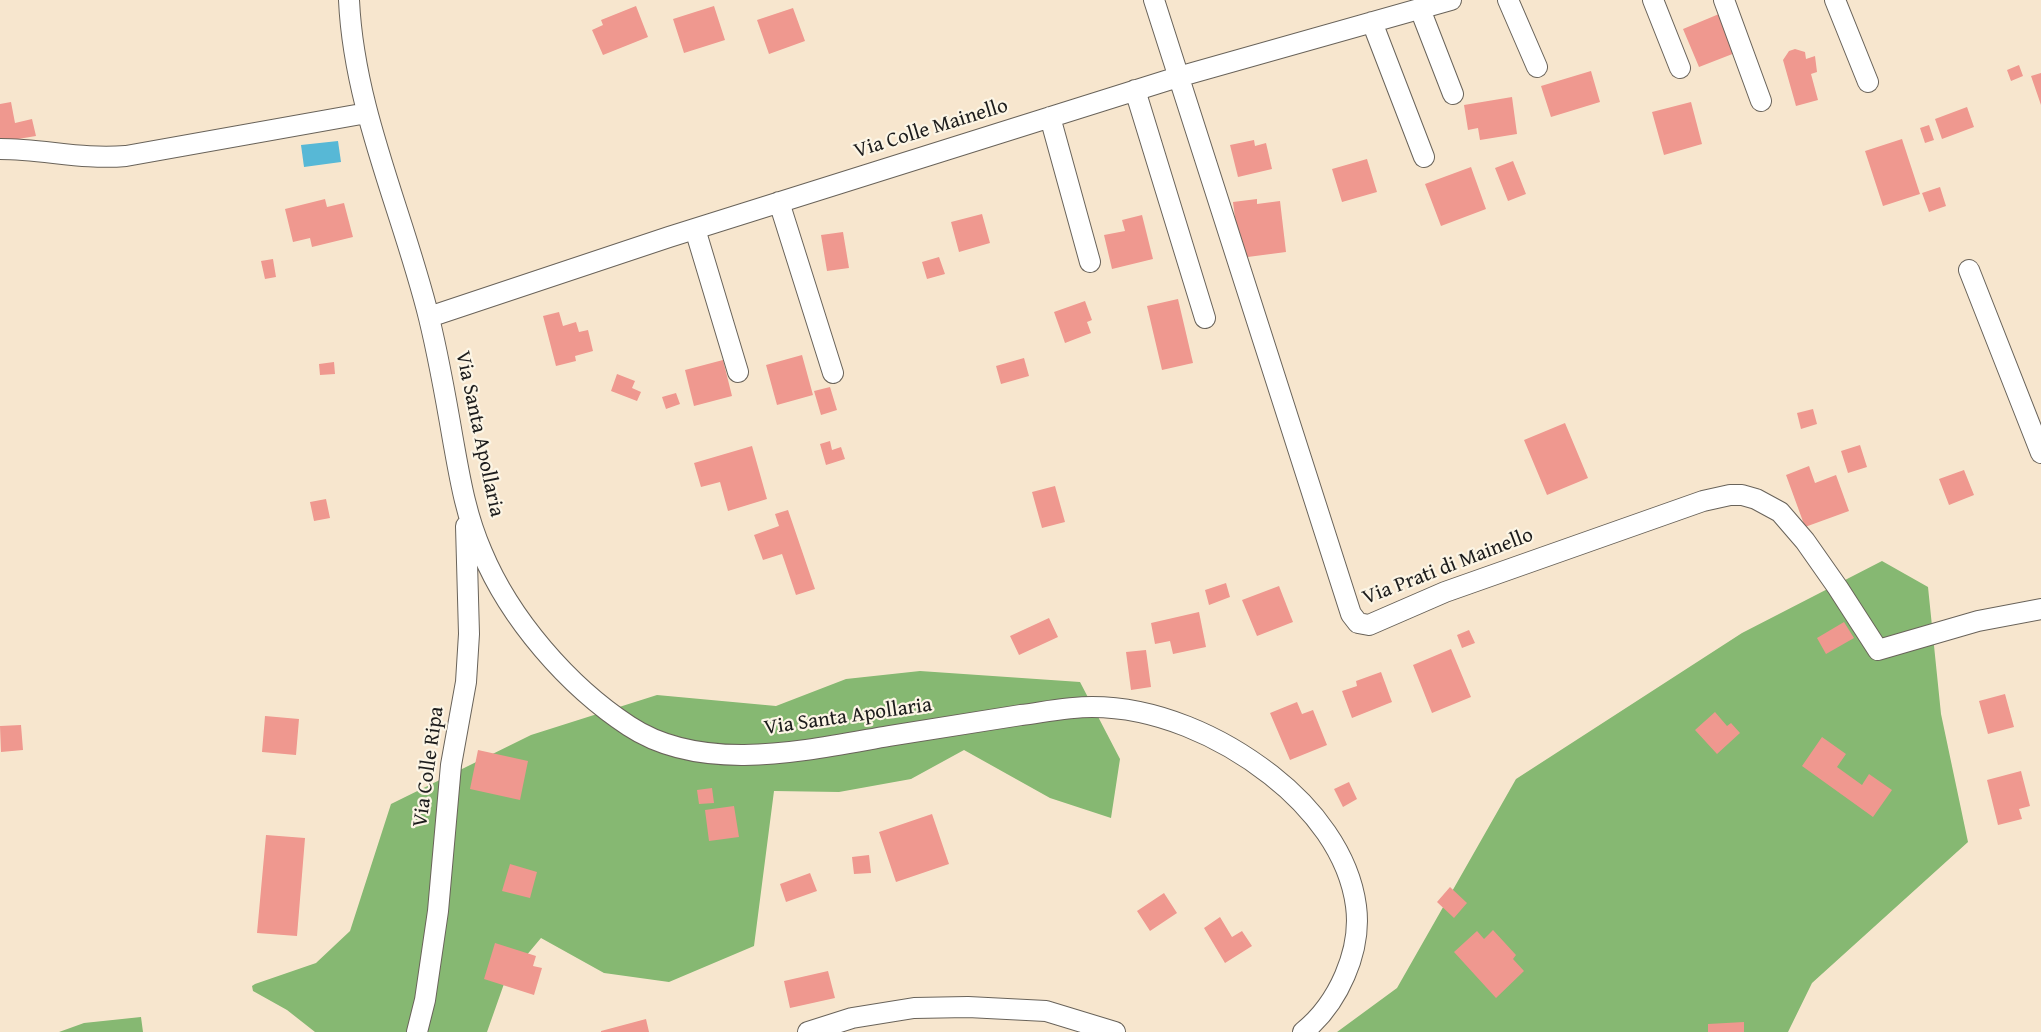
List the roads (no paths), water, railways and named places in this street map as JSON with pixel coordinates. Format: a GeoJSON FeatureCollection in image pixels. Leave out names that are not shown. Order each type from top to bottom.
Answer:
{"type":"FeatureCollection","features":[{"type":"Feature","properties":{"kind":"street","name":"Via Santa Apollaria"},"geometry":{"type":"LineString","coordinates":[[349,0],[350,22],[368,113],[429,317],[444,385],[465,506],[482,554],[497,581],[514,609],[547,653],[580,687],[613,715],[643,735],[663,743],[722,754],[760,755],[807,750],[1005,718],[1092,707],[1138,712],[1177,723],[1216,738],[1255,763],[1290,790],[1305,805],[1340,854],[1353,891],[1357,919],[1351,958],[1339,986],[1326,1007],[1316,1022],[1303,1032]]}},
{"type":"Feature","properties":{"kind":"street"},"geometry":{"type":"LineString","coordinates":[[1154,0],[1178,77]]}},
{"type":"Feature","properties":{"kind":"street","name":"Via Colle Mainello"},"geometry":{"type":"LineString","coordinates":[[429,317],[779,202],[1136,90],[1372,22],[1391,8],[1420,9],[1451,0]]}},
{"type":"Feature","properties":{"kind":"street"},"geometry":{"type":"LineString","coordinates":[[1508,0],[1537,67]]}},
{"type":"Feature","properties":{"kind":"street"},"geometry":{"type":"LineString","coordinates":[[1653,0],[1680,68]]}},
{"type":"Feature","properties":{"kind":"street"},"geometry":{"type":"LineString","coordinates":[[1724,0],[1761,100]]}},
{"type":"Feature","properties":{"kind":"street"},"geometry":{"type":"LineString","coordinates":[[1737,0],[1759,57]]}},
{"type":"Feature","properties":{"kind":"street"},"geometry":{"type":"LineString","coordinates":[[1835,0],[1868,82]]}},
{"type":"Feature","properties":{"kind":"street"},"geometry":{"type":"LineString","coordinates":[[1420,9],[1453,94]]}},
{"type":"Feature","properties":{"kind":"street"},"geometry":{"type":"LineString","coordinates":[[1372,22],[1424,157]]}},
{"type":"Feature","properties":{"kind":"street","name":"Via Prati di Mainello"},"geometry":{"type":"LineString","coordinates":[[1178,77],[1352,614],[1358,623],[1369,625],[1445,592],[1703,501],[1730,495],[1742,495],[1756,499],[1780,512],[1791,523],[1838,588],[1878,650],[1978,621],[2041,609]]}},
{"type":"Feature","properties":{"kind":"street"},"geometry":{"type":"LineString","coordinates":[[1136,90],[1205,318]]}},
{"type":"Feature","properties":{"kind":"street"},"geometry":{"type":"LineString","coordinates":[[0,149],[40,150],[89,158],[117,157],[368,113]]}},
{"type":"Feature","properties":{"kind":"street"},"geometry":{"type":"LineString","coordinates":[[1050,117],[1090,262]]}},
{"type":"Feature","properties":{"kind":"street"},"geometry":{"type":"LineString","coordinates":[[779,202],[833,373]]}},
{"type":"Feature","properties":{"kind":"street"},"geometry":{"type":"LineString","coordinates":[[695,229],[738,372]]}},
{"type":"Feature","properties":{"kind":"street"},"geometry":{"type":"LineString","coordinates":[[1969,270],[2041,453]]}},
{"type":"Feature","properties":{"kind":"street","name":"Via Colle Ripa"},"geometry":{"type":"LineString","coordinates":[[417,1032],[425,1000],[438,911],[451,765],[466,682],[469,634],[465,506]]}},
{"type":"Feature","properties":{"kind":"street"},"geometry":{"type":"LineString","coordinates":[[808,1032],[852,1018],[914,1008],[968,1006],[1046,1011],[1115,1032]]}},
{"type":"Feature","properties":{"kind":"water"},"geometry":{"type":"Polygon","coordinates":[[[338,141],[341,162],[304,167],[301,145],[338,141]]]}}]}
